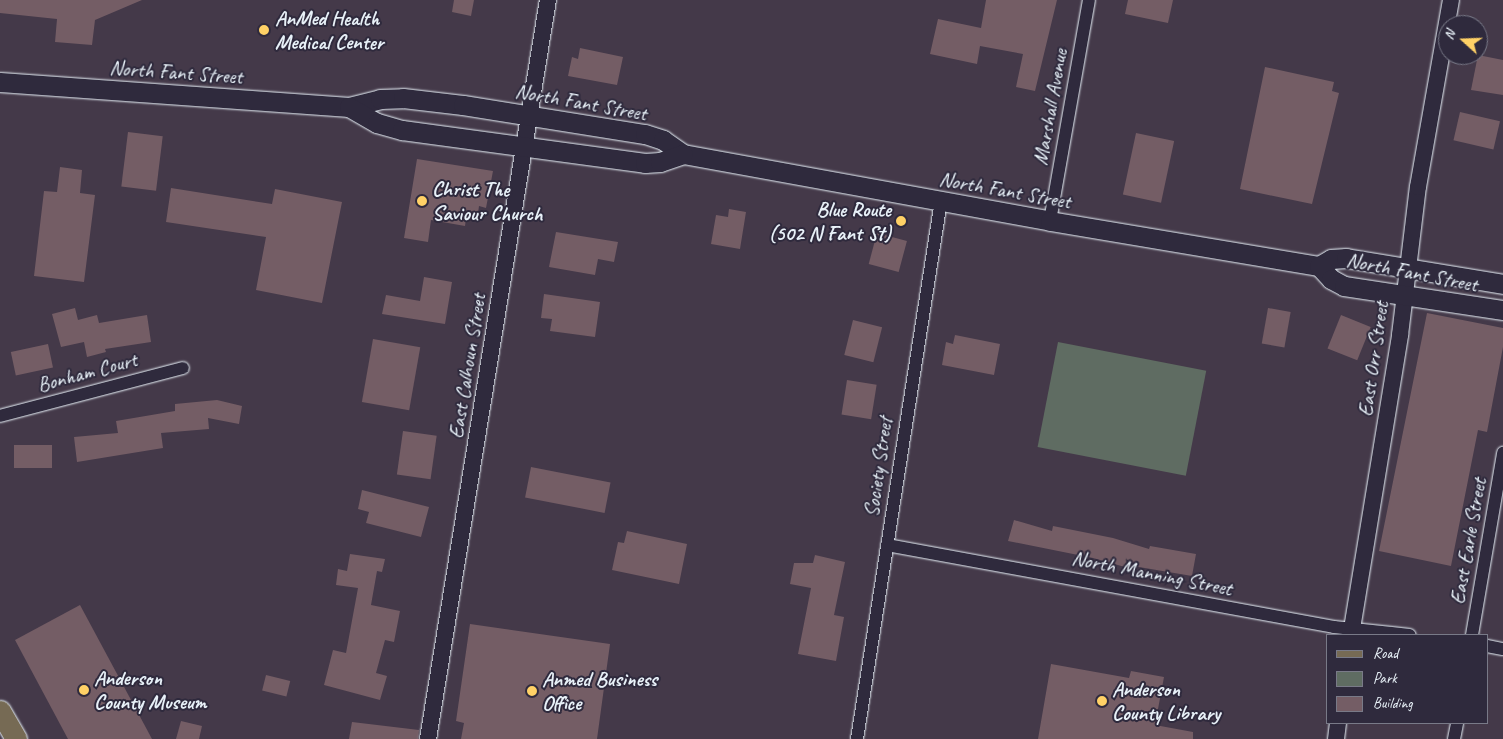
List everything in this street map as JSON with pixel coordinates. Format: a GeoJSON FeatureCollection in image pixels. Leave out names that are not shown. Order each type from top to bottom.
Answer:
{"type":"FeatureCollection","features":[{"type":"Feature","properties":{"kind":"main road","name":"North Fant Street"},"geometry":{"type":"LineString","coordinates":[[0,82],[349,107],[380,99],[403,98],[529,115],[645,134],[663,140],[683,154],[1050,221],[1319,266],[1331,279],[1344,286],[1503,310]]}},
{"type":"Feature","properties":{"kind":"main road","name":"North Fant Street"},"geometry":{"type":"LineString","coordinates":[[349,107],[377,123],[402,130],[524,144],[645,163],[660,162],[683,154]]}},
{"type":"Feature","properties":{"kind":"main road","name":"North Fant Street"},"geometry":{"type":"LineString","coordinates":[[1319,266],[1331,259],[1346,258],[1503,284]]}},
{"type":"Feature","properties":{"kind":"main road"},"geometry":{"type":"LineString","coordinates":[[0,711],[16,739]]}},
{"type":"Feature","properties":{"kind":"street","name":"East Calhoun Street"},"geometry":{"type":"LineString","coordinates":[[428,739],[548,0]]}},
{"type":"Feature","properties":{"kind":"street","name":"Marshall Avenue"},"geometry":{"type":"LineString","coordinates":[[1050,221],[1089,0]]}},
{"type":"Feature","properties":{"kind":"street","name":"East Orr Street"},"geometry":{"type":"LineString","coordinates":[[1352,631],[1404,296],[1406,268],[1451,0]]}},
{"type":"Feature","properties":{"kind":"street","name":"Society Street"},"geometry":{"type":"LineString","coordinates":[[857,739],[941,201]]}},
{"type":"Feature","properties":{"kind":"street","name":"Bonham Court"},"geometry":{"type":"LineString","coordinates":[[0,416],[184,368]]}},
{"type":"Feature","properties":{"kind":"street","name":"East Earle Street"},"geometry":{"type":"LineString","coordinates":[[1472,634],[1503,453]]}},
{"type":"Feature","properties":{"kind":"street","name":"North Manning Street"},"geometry":{"type":"LineString","coordinates":[[887,546],[1352,631],[1396,634]]}},
{"type":"Feature","properties":{"kind":"street"},"geometry":{"type":"LineString","coordinates":[[1488,646],[1503,649]]}},
{"type":"Feature","properties":{"kind":"street"},"geometry":{"type":"LineString","coordinates":[[1336,739],[1338,724]]}},
{"type":"Feature","properties":{"kind":"street"},"geometry":{"type":"LineString","coordinates":[[1454,739],[1457,724]]}},
{"type":"Feature","properties":{"kind":"green space"},"geometry":{"type":"Polygon","coordinates":[[[1058,342],[1206,371],[1186,476],[1038,447],[1058,342]]]}},
{"type":"Feature","properties":{"kind":"building"},"geometry":{"type":"Polygon","coordinates":[[[0,0],[142,0],[95,20],[92,45],[55,42],[57,19],[0,13],[0,0]]]}},
{"type":"Feature","properties":{"kind":"building"},"geometry":{"type":"Polygon","coordinates":[[[454,0],[474,0],[471,16],[452,12],[454,0]]]}},
{"type":"Feature","properties":{"kind":"building"},"geometry":{"type":"Polygon","coordinates":[[[986,0],[1057,0],[1035,91],[1016,87],[1023,54],[980,46],[977,64],[930,54],[938,19],[981,28],[986,0]]]}},
{"type":"Feature","properties":{"kind":"building"},"geometry":{"type":"Polygon","coordinates":[[[1128,0],[1173,0],[1168,23],[1125,14],[1128,0]]]}},
{"type":"Feature","properties":{"kind":"building"},"geometry":{"type":"Polygon","coordinates":[[[580,48],[623,57],[617,85],[568,76],[572,57],[578,59],[580,48]]]}},
{"type":"Feature","properties":{"kind":"building"},"geometry":{"type":"Polygon","coordinates":[[[1488,57],[1503,60],[1503,95],[1471,90],[1476,65],[1488,65],[1488,57]]]}},
{"type":"Feature","properties":{"kind":"building"},"geometry":{"type":"Polygon","coordinates":[[[1265,67],[1334,82],[1332,91],[1339,93],[1312,204],[1240,189],[1265,67]]]}},
{"type":"Feature","properties":{"kind":"building"},"geometry":{"type":"Polygon","coordinates":[[[1460,112],[1500,121],[1493,149],[1453,140],[1460,112]]]}},
{"type":"Feature","properties":{"kind":"building"},"geometry":{"type":"Polygon","coordinates":[[[128,132],[163,136],[156,191],[121,187],[128,132]]]}},
{"type":"Feature","properties":{"kind":"building"},"geometry":{"type":"Polygon","coordinates":[[[1136,133],[1174,141],[1161,203],[1123,195],[1136,133]]]}},
{"type":"Feature","properties":{"kind":"building"},"geometry":{"type":"Polygon","coordinates":[[[417,159],[493,171],[486,208],[479,206],[477,221],[466,219],[465,226],[431,220],[428,242],[404,238],[417,159]]]}},
{"type":"Feature","properties":{"kind":"building"},"geometry":{"type":"Polygon","coordinates":[[[60,167],[82,170],[80,193],[95,195],[84,282],[34,276],[44,191],[57,192],[60,167]]]}},
{"type":"Feature","properties":{"kind":"building"},"geometry":{"type":"Polygon","coordinates":[[[171,188],[272,204],[275,189],[342,202],[322,303],[256,290],[266,237],[166,222],[171,188]]]}},
{"type":"Feature","properties":{"kind":"building"},"geometry":{"type":"Polygon","coordinates":[[[729,209],[746,212],[740,249],[711,244],[716,215],[728,217],[729,209]]]}},
{"type":"Feature","properties":{"kind":"building"},"geometry":{"type":"Polygon","coordinates":[[[556,232],[618,242],[614,262],[598,259],[595,275],[549,267],[556,232]]]}},
{"type":"Feature","properties":{"kind":"building"},"geometry":{"type":"Polygon","coordinates":[[[877,233],[907,241],[899,272],[869,264],[877,233]]]}},
{"type":"Feature","properties":{"kind":"building"},"geometry":{"type":"Polygon","coordinates":[[[424,277],[452,282],[445,324],[382,314],[386,295],[420,301],[424,277]]]}},
{"type":"Feature","properties":{"kind":"building"},"geometry":{"type":"Polygon","coordinates":[[[544,294],[600,302],[595,337],[550,331],[552,319],[541,318],[544,294]]]}},
{"type":"Feature","properties":{"kind":"building"},"geometry":{"type":"Polygon","coordinates":[[[75,308],[78,320],[97,315],[99,323],[147,315],[151,342],[105,349],[106,352],[87,357],[84,342],[61,347],[52,314],[75,308]]]}},
{"type":"Feature","properties":{"kind":"building"},"geometry":{"type":"Polygon","coordinates":[[[1268,308],[1291,312],[1284,347],[1262,343],[1268,308]]]}},
{"type":"Feature","properties":{"kind":"building"},"geometry":{"type":"Polygon","coordinates":[[[1427,313],[1503,328],[1503,347],[1487,432],[1478,430],[1451,566],[1379,551],[1427,313]]]}},
{"type":"Feature","properties":{"kind":"building"},"geometry":{"type":"Polygon","coordinates":[[[1341,315],[1371,327],[1357,360],[1328,348],[1341,315]]]}},
{"type":"Feature","properties":{"kind":"building"},"geometry":{"type":"Polygon","coordinates":[[[853,320],[882,327],[873,362],[844,355],[853,320]]]}},
{"type":"Feature","properties":{"kind":"building"},"geometry":{"type":"Polygon","coordinates":[[[955,335],[1000,344],[994,375],[942,365],[946,342],[953,344],[955,335]]]}},
{"type":"Feature","properties":{"kind":"building"},"geometry":{"type":"Polygon","coordinates":[[[373,339],[420,347],[409,410],[362,402],[373,339]]]}},
{"type":"Feature","properties":{"kind":"building"},"geometry":{"type":"Polygon","coordinates":[[[48,344],[53,367],[16,375],[11,352],[48,344]]]}},
{"type":"Feature","properties":{"kind":"building"},"geometry":{"type":"Polygon","coordinates":[[[847,380],[877,385],[871,419],[842,415],[847,380]]]}},
{"type":"Feature","properties":{"kind":"building"},"geometry":{"type":"Polygon","coordinates":[[[217,400],[242,406],[239,424],[208,418],[209,429],[161,433],[163,448],[77,462],[74,437],[118,433],[116,421],[175,411],[175,404],[217,400]]]}},
{"type":"Feature","properties":{"kind":"building"},"geometry":{"type":"Polygon","coordinates":[[[403,431],[437,436],[431,479],[397,475],[403,431]]]}},
{"type":"Feature","properties":{"kind":"building"},"geometry":{"type":"Polygon","coordinates":[[[14,445],[52,445],[52,468],[14,468],[14,445]]]}},
{"type":"Feature","properties":{"kind":"building"},"geometry":{"type":"Polygon","coordinates":[[[531,467],[611,482],[605,513],[525,497],[531,467]]]}},
{"type":"Feature","properties":{"kind":"building"},"geometry":{"type":"Polygon","coordinates":[[[362,490],[429,507],[421,537],[366,523],[369,512],[358,509],[362,490]]]}},
{"type":"Feature","properties":{"kind":"building"},"geometry":{"type":"Polygon","coordinates":[[[1014,520],[1052,531],[1053,526],[1113,538],[1149,549],[1150,546],[1196,554],[1192,576],[1133,566],[1132,569],[1093,558],[1008,541],[1014,520]]]}},
{"type":"Feature","properties":{"kind":"building"},"geometry":{"type":"Polygon","coordinates":[[[627,531],[687,544],[679,584],[612,570],[618,542],[624,543],[627,531]]]}},
{"type":"Feature","properties":{"kind":"building"},"geometry":{"type":"Polygon","coordinates":[[[350,554],[385,559],[382,572],[377,571],[371,605],[400,611],[394,642],[385,640],[376,673],[387,676],[380,700],[324,685],[333,650],[346,653],[358,588],[336,585],[338,569],[347,571],[350,554]]]}},
{"type":"Feature","properties":{"kind":"building"},"geometry":{"type":"Polygon","coordinates":[[[815,555],[845,562],[834,615],[844,617],[836,661],[798,654],[811,588],[790,584],[794,563],[813,563],[815,555]]]}},
{"type":"Feature","properties":{"kind":"building","name":"Anderson County Museum"},"geometry":{"type":"Polygon","coordinates":[[[80,605],[152,739],[68,739],[15,640],[80,605]]]}},
{"type":"Feature","properties":{"kind":"building","name":"Anmed Business Office"},"geometry":{"type":"Polygon","coordinates":[[[470,624],[610,644],[597,739],[461,739],[464,723],[456,721],[470,624]]]}},
{"type":"Feature","properties":{"kind":"building","name":"Anderson County Library"},"geometry":{"type":"Polygon","coordinates":[[[1051,664],[1129,678],[1131,671],[1164,677],[1155,725],[1193,732],[1193,739],[1038,739],[1051,664]]]}},
{"type":"Feature","properties":{"kind":"building"},"geometry":{"type":"Polygon","coordinates":[[[266,675],[290,681],[286,697],[262,691],[266,675]]]}},
{"type":"Feature","properties":{"kind":"building"},"geometry":{"type":"Polygon","coordinates":[[[181,721],[202,726],[199,739],[176,739],[181,721]]]}},
{"type":"Feature","properties":{"kind":"building"},"geometry":{"type":"Polygon","coordinates":[[[352,722],[419,730],[418,739],[349,739],[352,722]]]}},
{"type":"Feature","properties":{"kind":"place","name":"AnMed Health Medical Center"},"geometry":{"type":"Point","coordinates":[264,30]}},
{"type":"Feature","properties":{"kind":"place","name":"Christ The Saviour Church"},"geometry":{"type":"Point","coordinates":[422,201]}},
{"type":"Feature","properties":{"kind":"place","name":"Blue Route (502 N Fant St)"},"geometry":{"type":"Point","coordinates":[901,221]}},
{"type":"Feature","properties":{"kind":"place","name":"Anderson County Museum"},"geometry":{"type":"Point","coordinates":[84,690]}},
{"type":"Feature","properties":{"kind":"place","name":"Anmed Business Office"},"geometry":{"type":"Point","coordinates":[532,691]}},
{"type":"Feature","properties":{"kind":"place","name":"Anderson County Library"},"geometry":{"type":"Point","coordinates":[1102,701]}}]}
